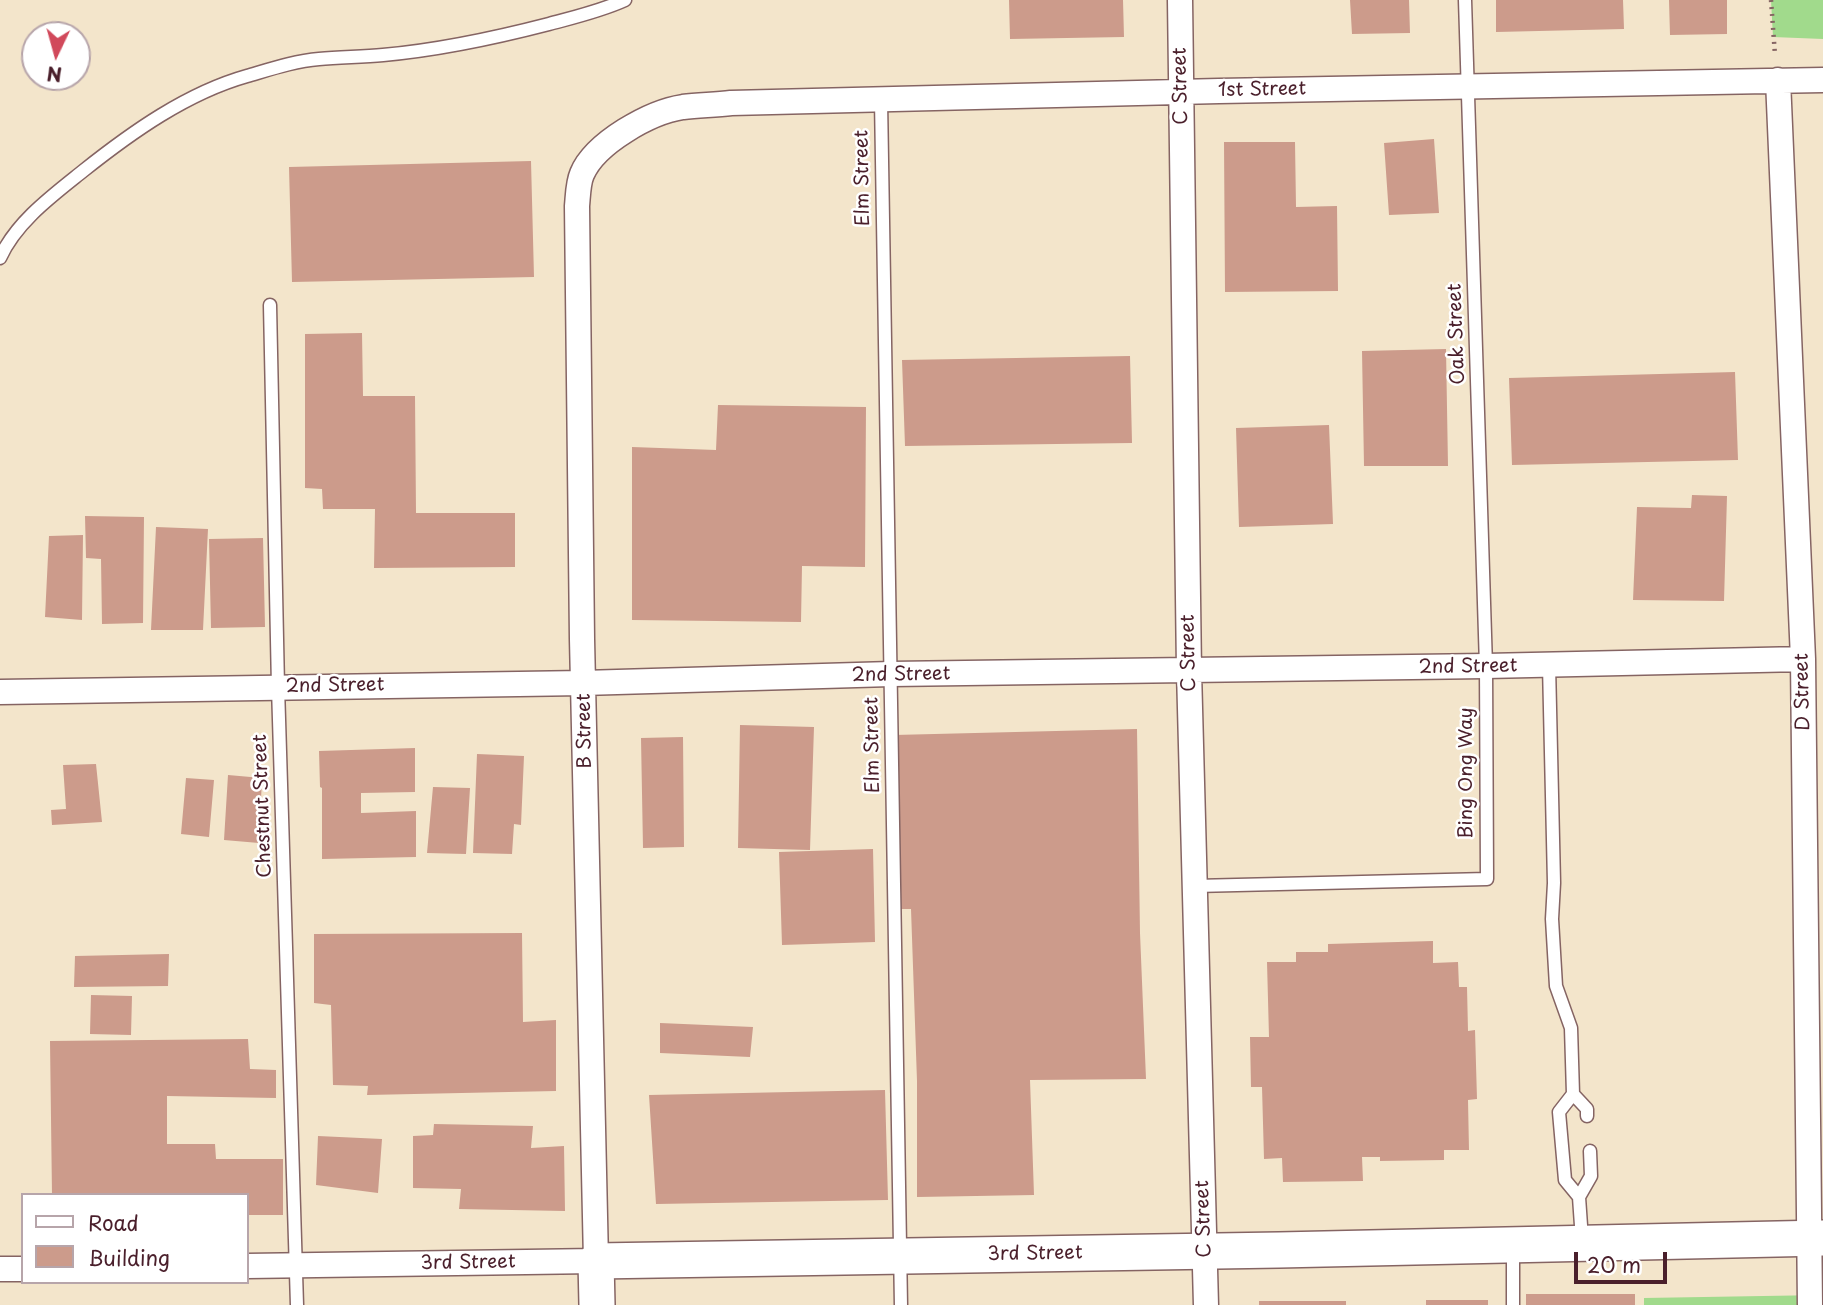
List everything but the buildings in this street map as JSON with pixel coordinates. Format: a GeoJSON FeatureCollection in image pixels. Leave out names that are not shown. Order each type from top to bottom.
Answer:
{"type":"FeatureCollection","features":[{"type":"Feature","properties":{"kind":"street","name":"C Street"},"geometry":{"type":"LineString","coordinates":[[1180,0],[1189,671],[1206,1305]]}},
{"type":"Feature","properties":{"kind":"street","name":"D Street"},"geometry":{"type":"LineString","coordinates":[[1778,80],[1803,659],[1817,1239],[1810,1305]]}},
{"type":"Feature","properties":{"kind":"street","name":"1st Street"},"geometry":{"type":"LineString","coordinates":[[590,159],[617,136],[646,120],[680,107],[731,103],[1182,91],[1823,80]]}},
{"type":"Feature","properties":{"kind":"street","name":"B Street"},"geometry":{"type":"LineString","coordinates":[[590,159],[580,176],[577,206],[583,683],[597,1305]]}},
{"type":"Feature","properties":{"kind":"street","name":"2nd Street"},"geometry":{"type":"LineString","coordinates":[[0,692],[583,683],[891,674],[1486,667],[1803,659]]}},
{"type":"Feature","properties":{"kind":"street","name":"3rd Street"},"geometry":{"type":"LineString","coordinates":[[248,1266],[1817,1239]]}},
{"type":"Feature","properties":{"kind":"street"},"geometry":{"type":"LineString","coordinates":[[0,1269],[21,1269]]}},
{"type":"Feature","properties":{"kind":"lane"},"geometry":{"type":"LineString","coordinates":[[0,258],[22,224],[108,151],[155,119],[201,94],[244,76],[317,59],[383,55],[445,47],[514,33],[625,0]]}},
{"type":"Feature","properties":{"kind":"lane","name":"Oak Street"},"geometry":{"type":"LineString","coordinates":[[1465,0],[1486,667]]}},
{"type":"Feature","properties":{"kind":"lane","name":"Elm Street"},"geometry":{"type":"LineString","coordinates":[[881,100],[901,1305]]}},
{"type":"Feature","properties":{"kind":"lane","name":"Chestnut Street"},"geometry":{"type":"LineString","coordinates":[[270,305],[278,687],[297,1305]]}},
{"type":"Feature","properties":{"kind":"lane"},"geometry":{"type":"LineString","coordinates":[[1549,665],[1552,919],[1556,986],[1571,1028],[1573,1094],[1559,1112],[1565,1180],[1579,1197]]}},
{"type":"Feature","properties":{"kind":"lane","name":"Bing Ong Way"},"geometry":{"type":"LineString","coordinates":[[1195,886],[1487,879],[1486,667]]}},
{"type":"Feature","properties":{"kind":"lane"},"geometry":{"type":"LineString","coordinates":[[0,674],[0,692]]}},
{"type":"Feature","properties":{"kind":"lane"},"geometry":{"type":"LineString","coordinates":[[1573,1094],[1587,1109],[1587,1116]]}},
{"type":"Feature","properties":{"kind":"lane"},"geometry":{"type":"LineString","coordinates":[[1582,1244],[1579,1197],[1591,1176],[1590,1151]]}},
{"type":"Feature","properties":{"kind":"lane"},"geometry":{"type":"LineString","coordinates":[[1513,1245],[1513,1305]]}},
{"type":"Feature","properties":{"kind":"path"},"geometry":{"type":"LineString","coordinates":[[1772,0],[1778,80]]}},
{"type":"Feature","properties":{"kind":"green space"},"geometry":{"type":"Polygon","coordinates":[[[1771,0],[1823,0],[1823,39],[1773,37],[1771,0]]]}},
{"type":"Feature","properties":{"kind":"green space"},"geometry":{"type":"Polygon","coordinates":[[[1823,1295],[1823,1305],[1644,1305],[1644,1298],[1823,1295]]]}}]}
